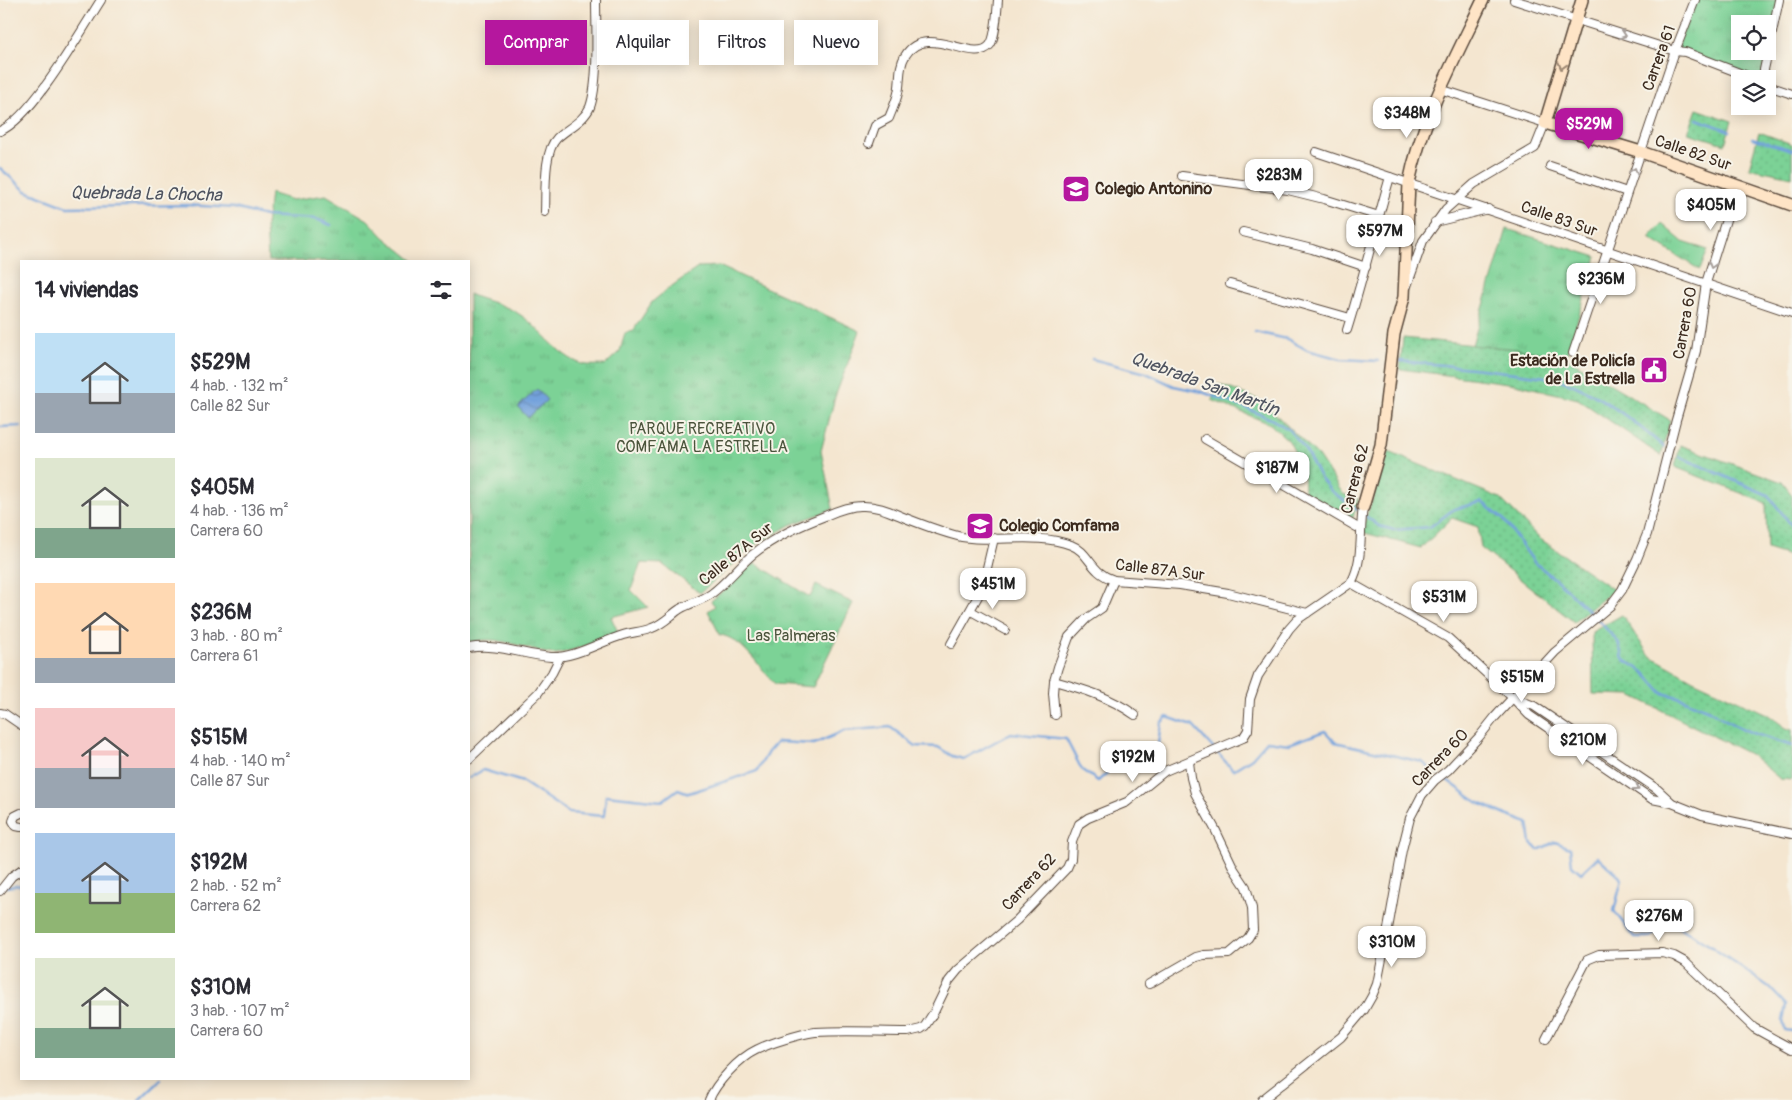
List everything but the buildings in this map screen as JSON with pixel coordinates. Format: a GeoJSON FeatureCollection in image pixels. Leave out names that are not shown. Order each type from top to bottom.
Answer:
{"type":"FeatureCollection","features":[{"type":"Feature","properties":{"kind":"street"},"geometry":{"type":"LineString","coordinates":[[0,131],[11,125],[22,114],[47,83],[101,0]]}},
{"type":"Feature","properties":{"kind":"street"},"geometry":{"type":"LineString","coordinates":[[545,212],[548,155],[551,146],[556,139],[586,114],[590,106],[594,73],[596,0]]}},
{"type":"Feature","properties":{"kind":"street"},"geometry":{"type":"LineString","coordinates":[[870,144],[878,124],[889,118],[898,92],[903,61],[909,51],[919,44],[930,42],[968,50],[986,48],[990,45],[993,38],[998,0]]}},
{"type":"Feature","properties":{"kind":"street"},"geometry":{"type":"LineString","coordinates":[[1404,297],[1409,183],[1417,148],[1440,89],[1484,0]]}},
{"type":"Feature","properties":{"kind":"street"},"geometry":{"type":"LineString","coordinates":[[1514,0],[1675,52],[1685,52],[1732,70]]}},
{"type":"Feature","properties":{"kind":"street","name":"Carrera 62"},"geometry":{"type":"LineString","coordinates":[[709,1100],[721,1081],[750,1054],[790,1038],[817,1032],[908,1032],[921,1029],[934,1012],[950,980],[958,970],[1017,920],[1067,868],[1071,859],[1072,842],[1079,824],[1088,818],[1127,802],[1165,772],[1242,738],[1248,730],[1250,699],[1258,676],[1289,629],[1307,613],[1351,583],[1359,563],[1361,519],[1381,445],[1394,334],[1423,241],[1435,222],[1456,198],[1474,184],[1535,148],[1545,123],[1582,0]]}},
{"type":"Feature","properties":{"kind":"street","name":"Carrera 61"},"geometry":{"type":"LineString","coordinates":[[1573,353],[1694,0]]}},
{"type":"Feature","properties":{"kind":"street"},"geometry":{"type":"LineString","coordinates":[[1764,70],[1779,0]]}},
{"type":"Feature","properties":{"kind":"street","name":"Calle 82 Sur"},"geometry":{"type":"LineString","coordinates":[[1440,89],[1641,152],[1792,205]]}},
{"type":"Feature","properties":{"kind":"street"},"geometry":{"type":"LineString","coordinates":[[1776,89],[1792,94]]}},
{"type":"Feature","properties":{"kind":"street","name":"Calle 83 Sur"},"geometry":{"type":"LineString","coordinates":[[1316,152],[1792,313]]}},
{"type":"Feature","properties":{"kind":"street"},"geometry":{"type":"LineString","coordinates":[[1550,166],[1627,192]]}},
{"type":"Feature","properties":{"kind":"street"},"geometry":{"type":"LineString","coordinates":[[1182,176],[1288,190],[1379,216]]}},
{"type":"Feature","properties":{"kind":"street"},"geometry":{"type":"LineString","coordinates":[[1346,330],[1366,268],[1390,176]]}},
{"type":"Feature","properties":{"kind":"street","name":"Carrera 60"},"geometry":{"type":"LineString","coordinates":[[1262,1100],[1347,1032],[1372,996],[1377,984],[1402,850],[1410,818],[1422,795],[1479,737],[1512,697],[1555,652],[1591,620],[1603,612],[1622,590],[1647,534],[1696,351],[1706,283],[1737,185]]}},
{"type":"Feature","properties":{"kind":"street"},"geometry":{"type":"LineString","coordinates":[[1435,222],[1488,209]]}},
{"type":"Feature","properties":{"kind":"street"},"geometry":{"type":"LineString","coordinates":[[1243,232],[1312,249],[1366,268]]}},
{"type":"Feature","properties":{"kind":"street"},"geometry":{"type":"LineString","coordinates":[[1230,284],[1350,318]]}},
{"type":"Feature","properties":{"kind":"street"},"geometry":{"type":"LineString","coordinates":[[1205,439],[1360,529]]}},
{"type":"Feature","properties":{"kind":"street","name":"Calle 87A Sur"},"geometry":{"type":"LineString","coordinates":[[470,648],[489,646],[543,656],[560,657],[621,636],[654,628],[685,606],[712,593],[752,556],[783,534],[801,525],[849,507],[871,506],[886,510],[929,528],[961,537],[1046,539],[1073,546],[1081,551],[1096,571],[1104,577],[1114,580],[1180,585],[1228,593],[1307,613]]}},
{"type":"Feature","properties":{"kind":"street"},"geometry":{"type":"LineString","coordinates":[[951,644],[978,599],[986,580],[994,538]]}},
{"type":"Feature","properties":{"kind":"street"},"geometry":{"type":"LineString","coordinates":[[1055,715],[1054,681],[1069,638],[1086,619],[1102,608],[1114,580]]}},
{"type":"Feature","properties":{"kind":"street"},"geometry":{"type":"LineString","coordinates":[[1351,583],[1448,638],[1529,715],[1652,798],[1672,803],[1702,815],[1792,834]]}},
{"type":"Feature","properties":{"kind":"street"},"geometry":{"type":"LineString","coordinates":[[971,610],[1005,630]]}},
{"type":"Feature","properties":{"kind":"street"},"geometry":{"type":"LineString","coordinates":[[470,758],[538,693],[552,673],[560,657]]}},
{"type":"Feature","properties":{"kind":"street"},"geometry":{"type":"LineString","coordinates":[[1054,681],[1103,697],[1134,715]]}},
{"type":"Feature","properties":{"kind":"street"},"geometry":{"type":"LineString","coordinates":[[0,713],[5,714],[20,724]]}},
{"type":"Feature","properties":{"kind":"street"},"geometry":{"type":"LineString","coordinates":[[1149,984],[1196,957],[1229,954],[1248,938],[1253,930],[1252,908],[1246,887],[1234,869],[1215,828],[1195,793],[1189,762]]}},
{"type":"Feature","properties":{"kind":"street"},"geometry":{"type":"LineString","coordinates":[[20,814],[15,816],[13,821],[16,826],[20,827]]}},
{"type":"Feature","properties":{"kind":"street"},"geometry":{"type":"LineString","coordinates":[[0,891],[12,876],[20,871]]}},
{"type":"Feature","properties":{"kind":"street"},"geometry":{"type":"LineString","coordinates":[[1546,1038],[1587,960],[1599,955],[1662,953],[1674,956],[1685,962],[1754,1028],[1792,1049]]}},
{"type":"Feature","properties":{"kind":"green space"},"geometry":{"type":"Polygon","coordinates":[[[1695,0],[1779,0],[1776,15],[1731,15],[1731,60],[1766,60],[1764,70],[1731,71],[1675,51],[1695,0]]]}},
{"type":"Feature","properties":{"kind":"green space"},"geometry":{"type":"Polygon","coordinates":[[[1697,109],[1732,121],[1725,144],[1688,133],[1697,109]]]}},
{"type":"Feature","properties":{"kind":"green space"},"geometry":{"type":"Polygon","coordinates":[[[1759,132],[1792,144],[1792,177],[1749,168],[1759,132]]]}},
{"type":"Feature","properties":{"kind":"green space"},"geometry":{"type":"Polygon","coordinates":[[[270,193],[292,200],[326,195],[368,220],[384,237],[413,260],[268,260],[266,227],[270,193]]]}},
{"type":"Feature","properties":{"kind":"green space"},"geometry":{"type":"Polygon","coordinates":[[[1662,224],[1683,242],[1708,250],[1700,270],[1649,238],[1662,224]]]}},
{"type":"Feature","properties":{"kind":"green space"},"geometry":{"type":"Polygon","coordinates":[[[1507,229],[1597,257],[1566,357],[1518,349],[1472,345],[1507,229]]]}},
{"type":"Feature","properties":{"kind":"green space","name":"PARQUE RECREATIVO COMFAMA LA ESTRELLA"},"geometry":{"type":"Polygon","coordinates":[[[719,266],[860,331],[835,397],[821,451],[833,509],[790,525],[755,545],[700,593],[662,564],[641,563],[631,590],[648,607],[611,617],[619,634],[558,654],[542,652],[500,641],[479,640],[470,643],[470,294],[516,312],[573,360],[584,365],[605,365],[620,351],[625,333],[633,331],[652,302],[699,267],[719,266]]]}},
{"type":"Feature","properties":{"kind":"green space"},"geometry":{"type":"Polygon","coordinates":[[[1403,338],[1518,349],[1566,357],[1670,420],[1661,456],[1578,399],[1516,384],[1400,369],[1403,338]]]}},
{"type":"Feature","properties":{"kind":"green space"},"geometry":{"type":"Polygon","coordinates":[[[1218,384],[1262,401],[1318,456],[1343,494],[1358,499],[1353,518],[1304,492],[1303,468],[1289,441],[1270,424],[1212,400],[1218,384]]]}},
{"type":"Feature","properties":{"kind":"green space"},"geometry":{"type":"Polygon","coordinates":[[[1680,445],[1782,482],[1792,495],[1792,557],[1767,549],[1766,503],[1675,467],[1680,445]]]}},
{"type":"Feature","properties":{"kind":"green space"},"geometry":{"type":"Polygon","coordinates":[[[1389,452],[1500,498],[1539,538],[1614,590],[1574,622],[1481,548],[1478,527],[1452,518],[1421,548],[1361,532],[1389,452]]]}},
{"type":"Feature","properties":{"kind":"green space","name":"Las Palmeras"},"geometry":{"type":"Polygon","coordinates":[[[755,563],[810,597],[816,585],[853,603],[813,687],[775,684],[743,647],[728,637],[720,635],[708,611],[715,606],[711,601],[755,563]]]}},
{"type":"Feature","properties":{"kind":"green space"},"geometry":{"type":"Polygon","coordinates":[[[1622,615],[1649,655],[1693,680],[1767,714],[1786,728],[1792,730],[1792,780],[1780,779],[1751,755],[1631,695],[1593,694],[1592,632],[1622,615]]]}},
{"type":"Feature","properties":{"kind":"water"},"geometry":{"type":"Polygon","coordinates":[[[537,389],[547,400],[528,418],[518,407],[537,389]]]}},
{"type":"Feature","properties":{"kind":"waterway"},"geometry":{"type":"LineString","coordinates":[[1697,119],[1730,131]]}},
{"type":"Feature","properties":{"kind":"waterway"},"geometry":{"type":"LineString","coordinates":[[1752,138],[1792,150]]}},
{"type":"Feature","properties":{"kind":"waterway","name":"Quebrada La Chocha"},"geometry":{"type":"LineString","coordinates":[[0,168],[26,191],[67,207],[187,205],[234,208],[265,216],[316,219],[331,225]]}},
{"type":"Feature","properties":{"kind":"waterway","name":"Quebrada La Chocha"},"geometry":{"type":"LineString","coordinates":[[1255,332],[1287,339],[1307,350],[1341,359],[1378,361]]}},
{"type":"Feature","properties":{"kind":"waterway","name":"Quebrada San Martín"},"geometry":{"type":"LineString","coordinates":[[1092,359],[1146,373],[1174,386],[1202,392],[1273,420],[1288,429],[1304,448],[1321,479],[1331,491],[1360,512]]}},
{"type":"Feature","properties":{"kind":"waterway","name":"Quebrada La Chocha"},"geometry":{"type":"LineString","coordinates":[[1399,361],[1490,370],[1563,381],[1588,392],[1611,406],[1664,447]]}},
{"type":"Feature","properties":{"kind":"waterway"},"geometry":{"type":"LineString","coordinates":[[0,427],[20,426]]}},
{"type":"Feature","properties":{"kind":"waterway","name":"Quebrada La Chocha"},"geometry":{"type":"LineString","coordinates":[[1680,457],[1768,495],[1792,526]]}},
{"type":"Feature","properties":{"kind":"waterway","name":"Quebrada San Martín"},"geometry":{"type":"LineString","coordinates":[[1364,515],[1379,526],[1394,530],[1430,527],[1454,509],[1482,502],[1504,520],[1534,562],[1560,583],[1601,623],[1618,642],[1623,659],[1644,672],[1662,693],[1678,697],[1709,710],[1734,725],[1755,734],[1792,746]]}},
{"type":"Feature","properties":{"kind":"waterway"},"geometry":{"type":"LineString","coordinates":[[470,777],[483,770],[523,782],[569,813],[604,816],[606,795],[662,801],[678,789],[689,793],[757,771],[768,752],[777,742],[814,744],[844,731],[890,727],[916,746],[938,747],[952,756],[964,759],[1011,733],[1066,739],[1082,770],[1098,781],[1116,765],[1144,758],[1157,750],[1161,723],[1167,717],[1193,726],[1233,770],[1252,758],[1267,741],[1289,744],[1325,731],[1335,742],[1422,762],[1438,774]]}},
{"type":"Feature","properties":{"kind":"waterway"},"geometry":{"type":"LineString","coordinates":[[1443,777],[1477,802],[1528,823],[1531,843],[1538,850],[1555,842],[1570,848],[1572,865],[1581,873],[1598,857],[1622,879],[1614,911],[1634,937],[1651,937],[1665,920],[1697,937],[1769,987],[1786,1005],[1783,1021],[1785,1030],[1792,1031]]}},
{"type":"Feature","properties":{"kind":"waterway"},"geometry":{"type":"LineString","coordinates":[[6,887],[20,885]]}},
{"type":"Feature","properties":{"kind":"waterway"},"geometry":{"type":"LineString","coordinates":[[139,1100],[160,1080]]}},
{"type":"Feature","properties":{"kind":"place","name":"Colegio Antonino"},"geometry":{"type":"Point","coordinates":[1076,189]}},
{"type":"Feature","properties":{"kind":"place","name":"Estación de Policía de La Estrella"},"geometry":{"type":"Point","coordinates":[1654,370]}},
{"type":"Feature","properties":{"kind":"place","name":"Colegio Comfama"},"geometry":{"type":"Point","coordinates":[980,526]}}]}
